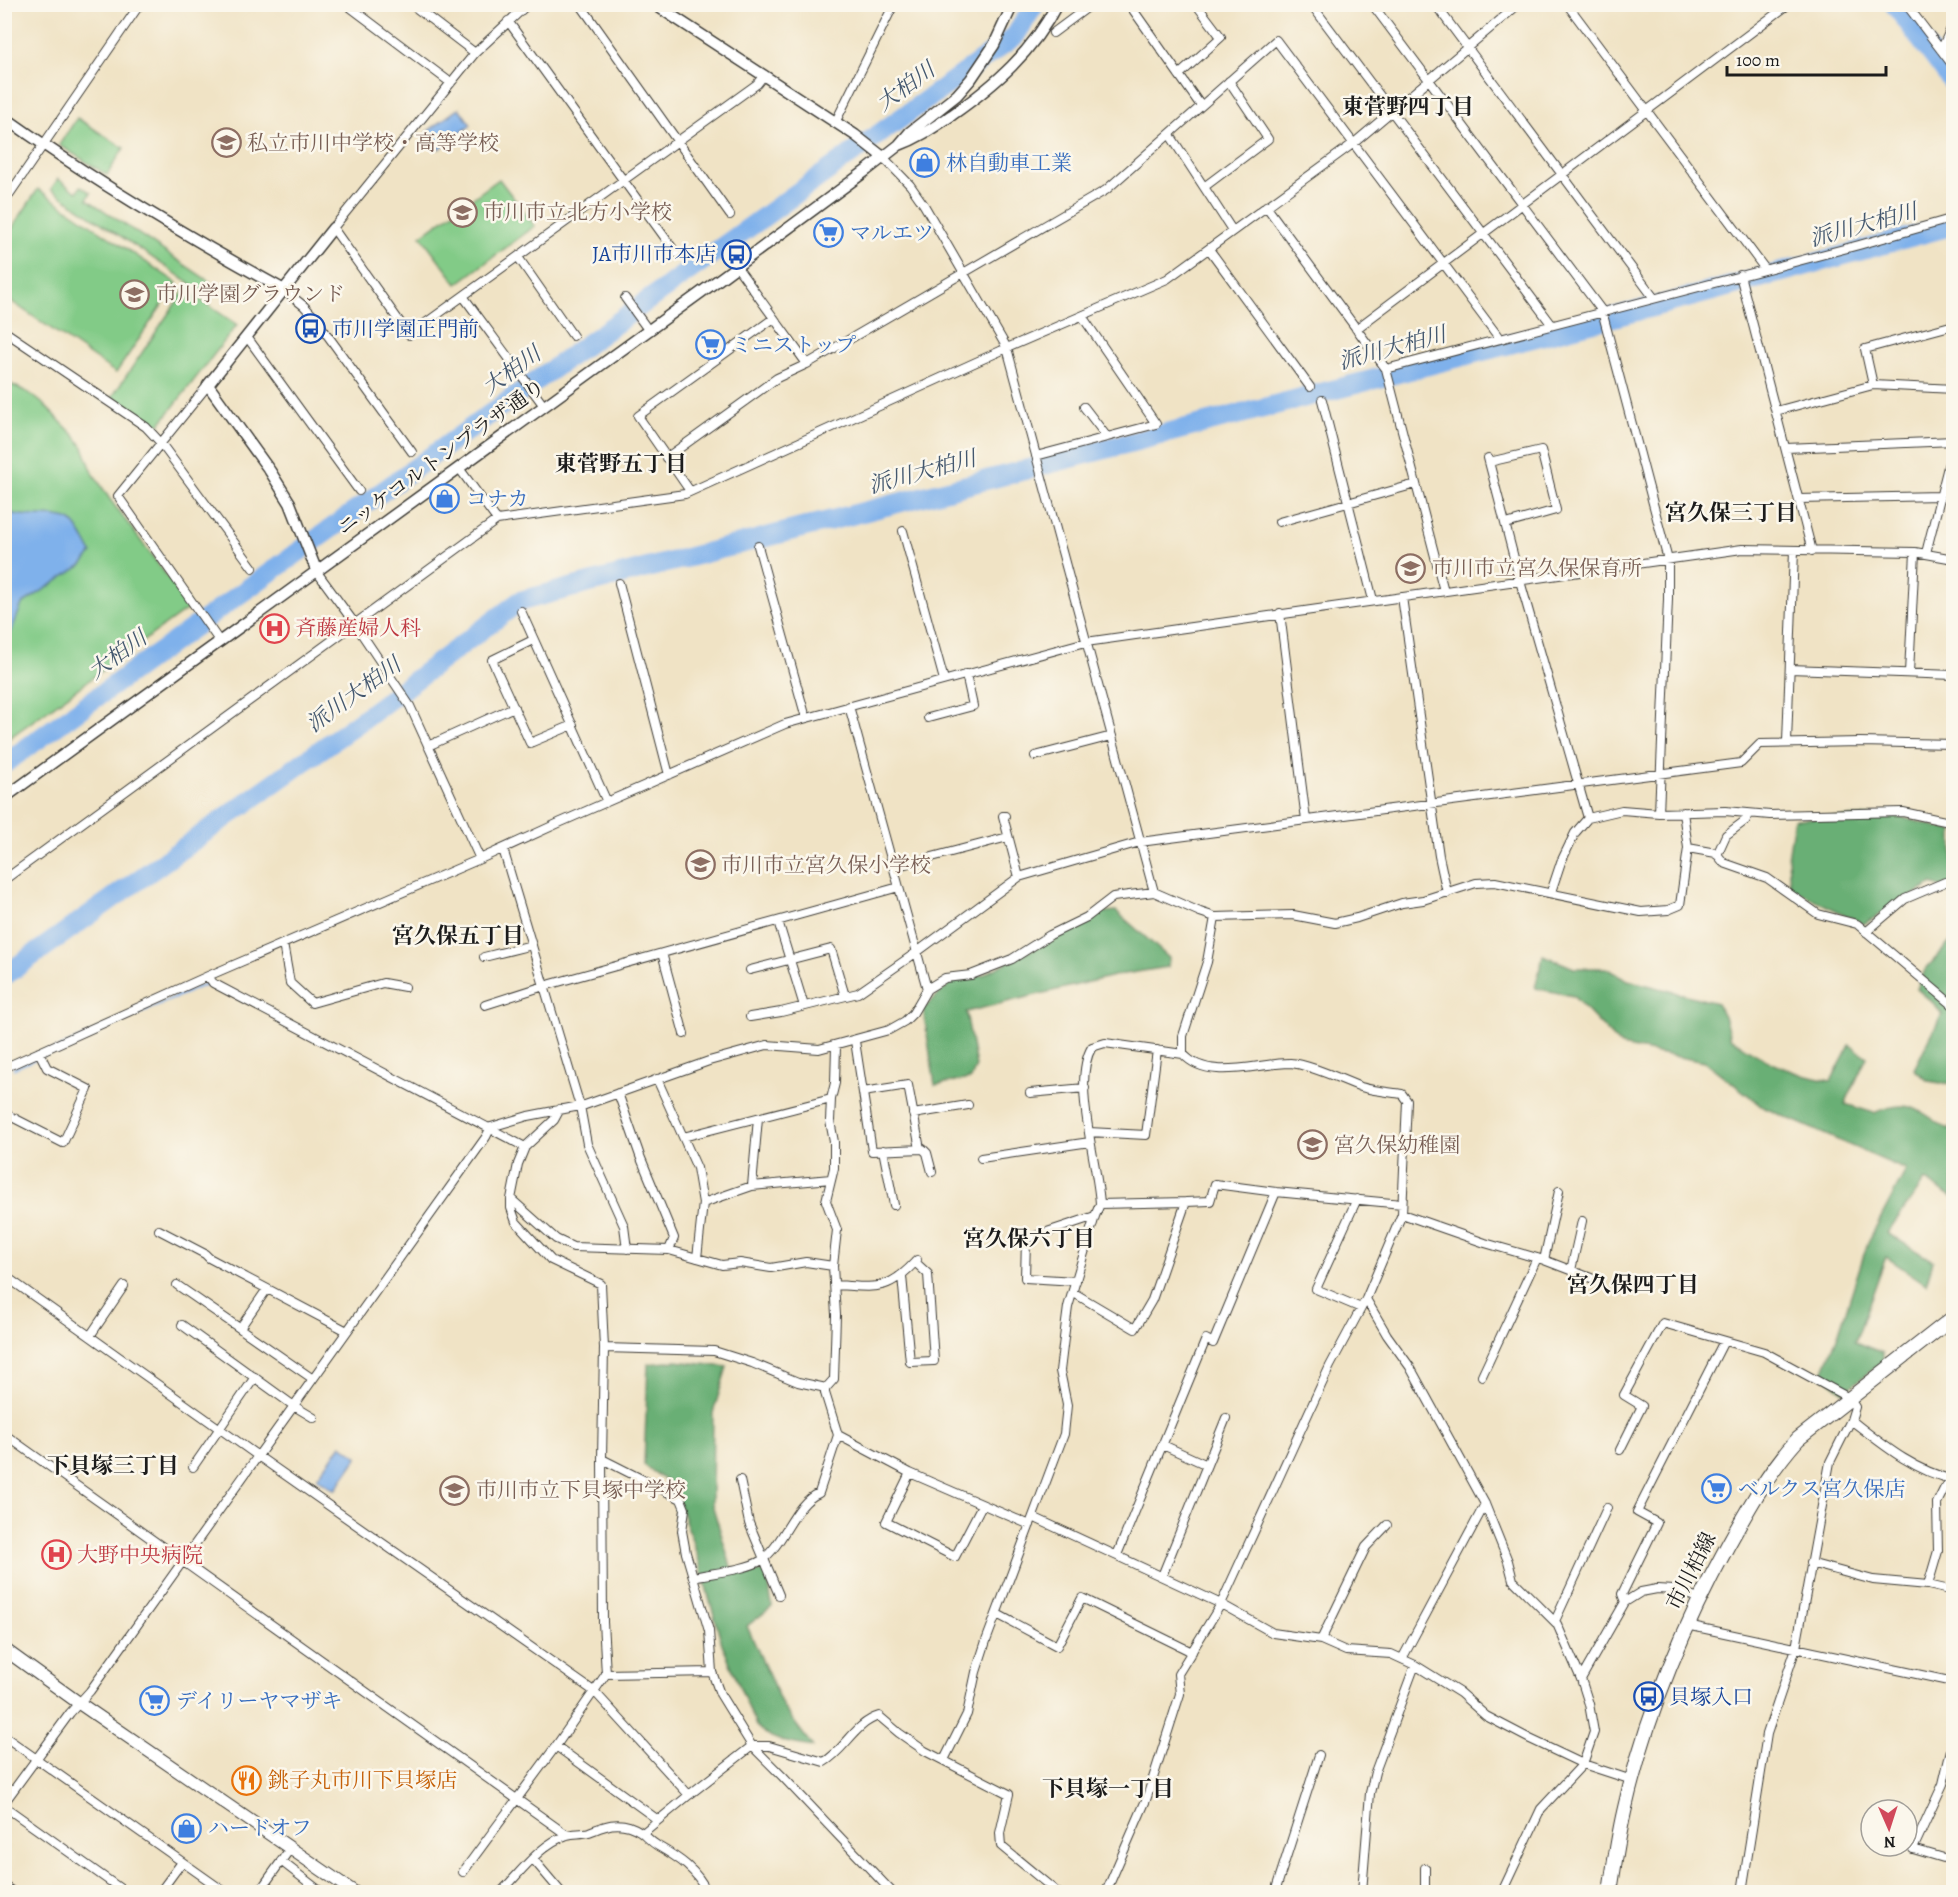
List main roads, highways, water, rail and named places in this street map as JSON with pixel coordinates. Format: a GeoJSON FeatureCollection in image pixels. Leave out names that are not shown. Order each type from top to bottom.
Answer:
{"type":"FeatureCollection","features":[{"type":"Feature","properties":{"kind":"main road","name":"市川柏線"},"geometry":{"type":"LineString","coordinates":[[1610,1893],[1623,1814],[1651,1718],[1687,1625],[1752,1502],[1780,1458],[1798,1439],[1953,1317]]}},
{"type":"Feature","properties":{"kind":"main road"},"geometry":{"type":"LineString","coordinates":[[4,1648],[79,1703],[354,1893]]}},
{"type":"Feature","properties":{"kind":"water"},"geometry":{"type":"Polygon","coordinates":[[[459,108],[471,125],[439,149],[427,132],[459,108]]]}},
{"type":"Feature","properties":{"kind":"water"},"geometry":{"type":"Polygon","coordinates":[[[4,511],[12,514],[65,518],[74,523],[92,553],[82,565],[22,604],[5,648],[4,511]]]}},
{"type":"Feature","properties":{"kind":"water"},"geometry":{"type":"Polygon","coordinates":[[[341,1445],[358,1457],[335,1490],[317,1478],[341,1445]]]}},
{"type":"Feature","properties":{"kind":"waterway","name":"大柏川"},"geometry":{"type":"LineString","coordinates":[[4,764],[1015,36],[1035,4]]}},
{"type":"Feature","properties":{"kind":"waterway"},"geometry":{"type":"LineString","coordinates":[[1894,4],[1954,84]]}},
{"type":"Feature","properties":{"kind":"waterway","name":"派川大柏川"},"geometry":{"type":"LineString","coordinates":[[4,976],[362,720],[520,601],[1687,298],[1954,225]]}},
{"type":"Feature","properties":{"kind":"waterway","name":"派川大柏川"},"geometry":{"type":"LineString","coordinates":[[14,1068],[210,982]]}},
{"type":"Feature","properties":{"kind":"place","name":"私立市川中学校・高等学校"},"geometry":{"type":"Point","coordinates":[226,143]}},
{"type":"Feature","properties":{"kind":"place","name":"林自動車工業"},"geometry":{"type":"Point","coordinates":[925,163]}},
{"type":"Feature","properties":{"kind":"place","name":"市川市立北方小学校"},"geometry":{"type":"Point","coordinates":[462,212]}},
{"type":"Feature","properties":{"kind":"place","name":"マルエツ"},"geometry":{"type":"Point","coordinates":[829,233]}},
{"type":"Feature","properties":{"kind":"place","name":"JA市川市本店"},"geometry":{"type":"Point","coordinates":[737,254]}},
{"type":"Feature","properties":{"kind":"place","name":"市川学園グラウンド"},"geometry":{"type":"Point","coordinates":[135,294]}},
{"type":"Feature","properties":{"kind":"place","name":"市川学園正門前"},"geometry":{"type":"Point","coordinates":[311,329]}},
{"type":"Feature","properties":{"kind":"place","name":"ミニストップ"},"geometry":{"type":"Point","coordinates":[710,345]}},
{"type":"Feature","properties":{"kind":"place","name":"コナカ"},"geometry":{"type":"Point","coordinates":[445,499]}},
{"type":"Feature","properties":{"kind":"place","name":"市川市立宮久保保育所"},"geometry":{"type":"Point","coordinates":[1411,568]}},
{"type":"Feature","properties":{"kind":"place","name":"斉藤産婦人科"},"geometry":{"type":"Point","coordinates":[274,628]}},
{"type":"Feature","properties":{"kind":"place","name":"市川市立宮久保小学校"},"geometry":{"type":"Point","coordinates":[700,865]}},
{"type":"Feature","properties":{"kind":"place","name":"宮久保幼稚園"},"geometry":{"type":"Point","coordinates":[1313,1145]}},
{"type":"Feature","properties":{"kind":"place","name":"ベルクス宮久保店"},"geometry":{"type":"Point","coordinates":[1717,1489]}},
{"type":"Feature","properties":{"kind":"place","name":"市川市立下貝塚中学校"},"geometry":{"type":"Point","coordinates":[455,1490]}},
{"type":"Feature","properties":{"kind":"place","name":"大野中央病院"},"geometry":{"type":"Point","coordinates":[56,1555]}},
{"type":"Feature","properties":{"kind":"place","name":"貝塚入口"},"geometry":{"type":"Point","coordinates":[1648,1697]}},
{"type":"Feature","properties":{"kind":"place","name":"デイリーヤマザキ"},"geometry":{"type":"Point","coordinates":[155,1701]}},
{"type":"Feature","properties":{"kind":"place","name":"銚子丸市川下貝塚店"},"geometry":{"type":"Point","coordinates":[247,1780]}},
{"type":"Feature","properties":{"kind":"place","name":"ハードオフ"},"geometry":{"type":"Point","coordinates":[187,1828]}},
{"type":"Feature","properties":{"kind":"district","name":"東菅野四丁目"},"geometry":{"type":"Point","coordinates":[1408,106]}},
{"type":"Feature","properties":{"kind":"district","name":"東菅野五丁目"},"geometry":{"type":"Point","coordinates":[621,463]}},
{"type":"Feature","properties":{"kind":"district","name":"宮久保三丁目"},"geometry":{"type":"Point","coordinates":[1731,512]}},
{"type":"Feature","properties":{"kind":"district","name":"宮久保五丁目"},"geometry":{"type":"Point","coordinates":[458,935]}},
{"type":"Feature","properties":{"kind":"district","name":"宮久保六丁目"},"geometry":{"type":"Point","coordinates":[1029,1238]}},
{"type":"Feature","properties":{"kind":"district","name":"宮久保四丁目"},"geometry":{"type":"Point","coordinates":[1633,1284]}},
{"type":"Feature","properties":{"kind":"district","name":"下貝塚三丁目"},"geometry":{"type":"Point","coordinates":[113,1465]}},
{"type":"Feature","properties":{"kind":"district","name":"下貝塚一丁目"},"geometry":{"type":"Point","coordinates":[1108,1788]}}]}
